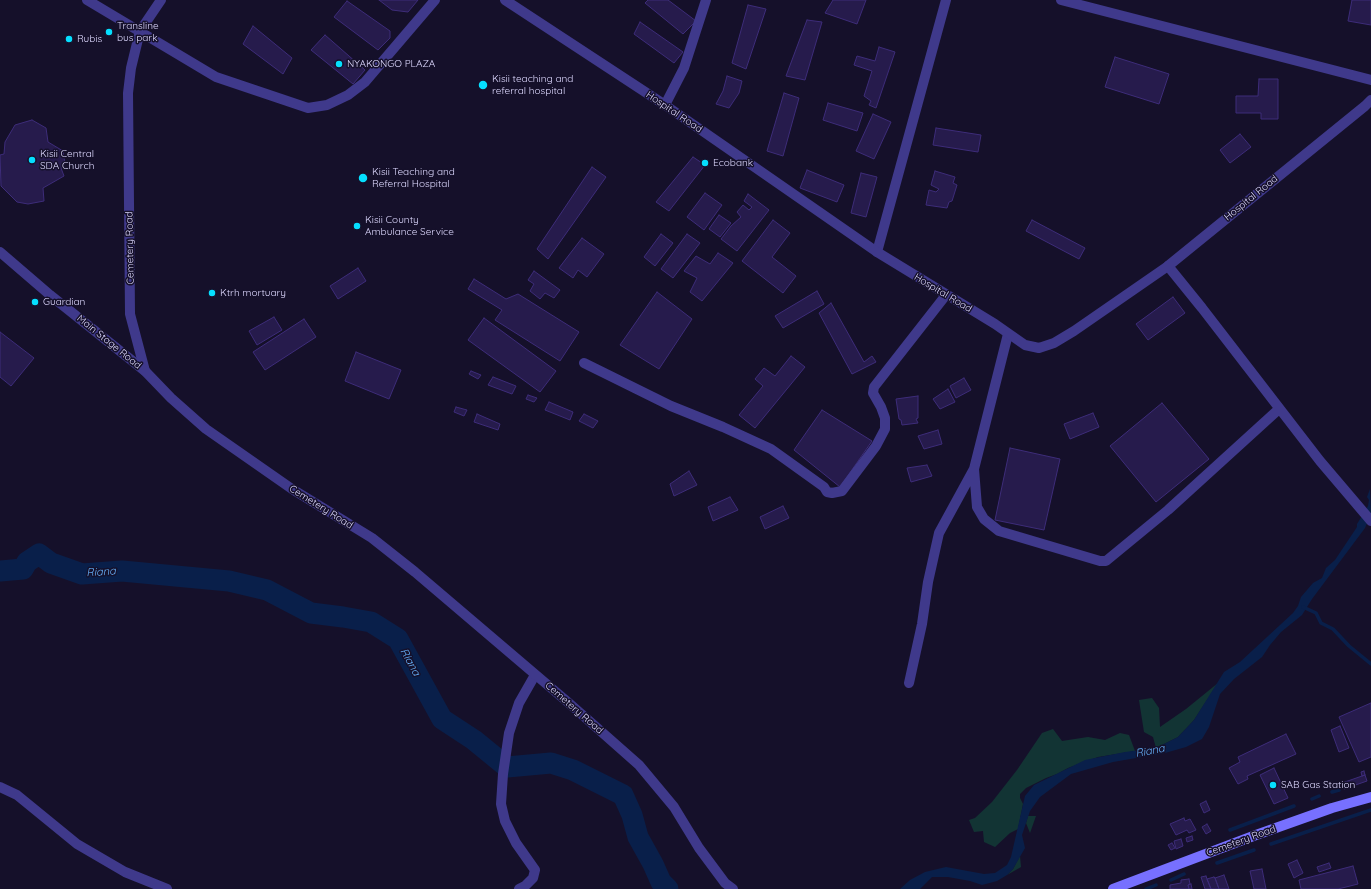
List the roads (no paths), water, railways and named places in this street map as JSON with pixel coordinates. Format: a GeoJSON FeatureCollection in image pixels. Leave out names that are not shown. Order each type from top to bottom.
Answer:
{"type":"FeatureCollection","features":[{"type":"Feature","properties":{"kind":"main road","name":"Cemetery Road"},"geometry":{"type":"LineString","coordinates":[[1113,889],[1256,835],[1332,808],[1371,797]]}},
{"type":"Feature","properties":{"kind":"street"},"geometry":{"type":"LineString","coordinates":[[87,0],[216,76],[308,108],[327,105],[348,95],[365,82],[435,0]]}},
{"type":"Feature","properties":{"kind":"street"},"geometry":{"type":"LineString","coordinates":[[140,31],[161,0]]}},
{"type":"Feature","properties":{"kind":"street","name":"Hospital Road"},"geometry":{"type":"LineString","coordinates":[[505,0],[665,105],[876,252],[995,324],[1025,345],[1039,348],[1054,343],[1074,331],[1168,266],[1371,100]]}},
{"type":"Feature","properties":{"kind":"street"},"geometry":{"type":"LineString","coordinates":[[665,105],[684,68],[706,0]]}},
{"type":"Feature","properties":{"kind":"street"},"geometry":{"type":"LineString","coordinates":[[876,252],[946,0]]}},
{"type":"Feature","properties":{"kind":"street"},"geometry":{"type":"LineString","coordinates":[[1061,0],[1093,4],[1371,80]]}},
{"type":"Feature","properties":{"kind":"street","name":"Cemetery Road"},"geometry":{"type":"LineString","coordinates":[[140,31],[131,68],[128,93],[130,314],[145,371],[171,398],[206,429],[292,489],[372,538],[415,572],[570,704],[639,766],[674,807],[699,848],[725,883],[733,889]]}},
{"type":"Feature","properties":{"kind":"street","name":"Main Stage Road"},"geometry":{"type":"LineString","coordinates":[[0,252],[50,295],[145,371]]}},
{"type":"Feature","properties":{"kind":"street"},"geometry":{"type":"LineString","coordinates":[[1168,266],[1320,461],[1371,521]]}},
{"type":"Feature","properties":{"kind":"street"},"geometry":{"type":"LineString","coordinates":[[584,362],[671,406],[723,427],[771,449],[824,487],[827,492],[832,493],[842,491],[876,446],[885,429],[885,418],[873,393],[874,387],[946,295]]}},
{"type":"Feature","properties":{"kind":"street"},"geometry":{"type":"LineString","coordinates":[[909,683],[939,533],[974,470],[1008,334]]}},
{"type":"Feature","properties":{"kind":"street"},"geometry":{"type":"LineString","coordinates":[[974,470],[977,507],[984,519],[999,531],[1100,561],[1106,561],[1168,510],[1279,409]]}},
{"type":"Feature","properties":{"kind":"street"},"geometry":{"type":"LineString","coordinates":[[519,889],[525,886],[533,878],[535,870],[516,843],[505,821],[501,804],[502,774],[510,733],[519,703],[535,675]]}},
{"type":"Feature","properties":{"kind":"street"},"geometry":{"type":"LineString","coordinates":[[0,787],[17,795],[77,844],[125,872],[167,889]]}},
{"type":"Feature","properties":{"kind":"water"},"geometry":{"type":"Polygon","coordinates":[[[1370,489],[1371,514],[1365,528],[1312,599],[1302,615],[1281,632],[1262,657],[1234,679],[1220,694],[1209,727],[1202,739],[1186,747],[1165,753],[1113,762],[1071,774],[1040,797],[1030,811],[1022,835],[1025,848],[1013,869],[997,881],[982,885],[948,877],[932,877],[920,889],[900,889],[910,880],[925,872],[946,867],[984,874],[995,873],[1007,865],[1011,857],[1025,796],[1034,785],[1085,760],[1125,752],[1156,748],[1178,737],[1194,720],[1224,672],[1240,662],[1293,613],[1298,606],[1301,597],[1313,583],[1322,578],[1326,568],[1335,560],[1357,527],[1357,524],[1368,506],[1369,500],[1367,497],[1370,489]]]}},
{"type":"Feature","properties":{"kind":"waterway","name":"Riana"},"geometry":{"type":"LineString","coordinates":[[0,571],[23,569],[27,562],[39,554],[51,563],[82,574],[122,571],[229,581],[267,590],[311,613],[371,622],[398,639],[442,719],[474,740],[507,767],[551,763],[573,770],[623,795],[632,815],[638,837],[661,882],[668,889]]}},
{"type":"Feature","properties":{"kind":"waterway"},"geometry":{"type":"LineString","coordinates":[[1303,607],[1316,613],[1321,623],[1333,629],[1349,646],[1371,664]]}},
{"type":"Feature","properties":{"kind":"waterway"},"geometry":{"type":"LineString","coordinates":[[1332,792],[1339,790]]}},
{"type":"Feature","properties":{"kind":"waterway"},"geometry":{"type":"LineString","coordinates":[[1312,799],[1319,796]]}},
{"type":"Feature","properties":{"kind":"waterway"},"geometry":{"type":"LineString","coordinates":[[1230,830],[1294,806]]}},
{"type":"Feature","properties":{"kind":"waterway"},"geometry":{"type":"LineString","coordinates":[[1271,844],[1371,810]]}},
{"type":"Feature","properties":{"kind":"waterway"},"geometry":{"type":"LineString","coordinates":[[1217,863],[1254,850]]}},
{"type":"Feature","properties":{"kind":"waterway"},"geometry":{"type":"LineString","coordinates":[[1171,880],[1184,874]]}},
{"type":"Feature","properties":{"kind":"waterway"},"geometry":{"type":"LineString","coordinates":[[1146,889],[1156,885]]}},
{"type":"Feature","properties":{"kind":"place","name":"Transline bus park"},"geometry":{"type":"Point","coordinates":[109,32]}},
{"type":"Feature","properties":{"kind":"place","name":"Rubis"},"geometry":{"type":"Point","coordinates":[69,39]}},
{"type":"Feature","properties":{"kind":"place","name":"NYAKONGO PLAZA"},"geometry":{"type":"Point","coordinates":[339,64]}},
{"type":"Feature","properties":{"kind":"place","name":"Kisii teaching and referral hospital"},"geometry":{"type":"Point","coordinates":[483,85]}},
{"type":"Feature","properties":{"kind":"place","name":"Kisii Central SDA Church"},"geometry":{"type":"Point","coordinates":[32,160]}},
{"type":"Feature","properties":{"kind":"place","name":"Ecobank"},"geometry":{"type":"Point","coordinates":[705,163]}},
{"type":"Feature","properties":{"kind":"place","name":"Kisii Teaching and Referral Hospital"},"geometry":{"type":"Point","coordinates":[363,178]}},
{"type":"Feature","properties":{"kind":"place","name":"Kisii County Ambulance Service"},"geometry":{"type":"Point","coordinates":[357,226]}},
{"type":"Feature","properties":{"kind":"place","name":"Ktrh mortuary"},"geometry":{"type":"Point","coordinates":[212,293]}},
{"type":"Feature","properties":{"kind":"place","name":"Guardian"},"geometry":{"type":"Point","coordinates":[35,302]}},
{"type":"Feature","properties":{"kind":"place","name":"SAB Gas Station"},"geometry":{"type":"Point","coordinates":[1273,785]}}]}
